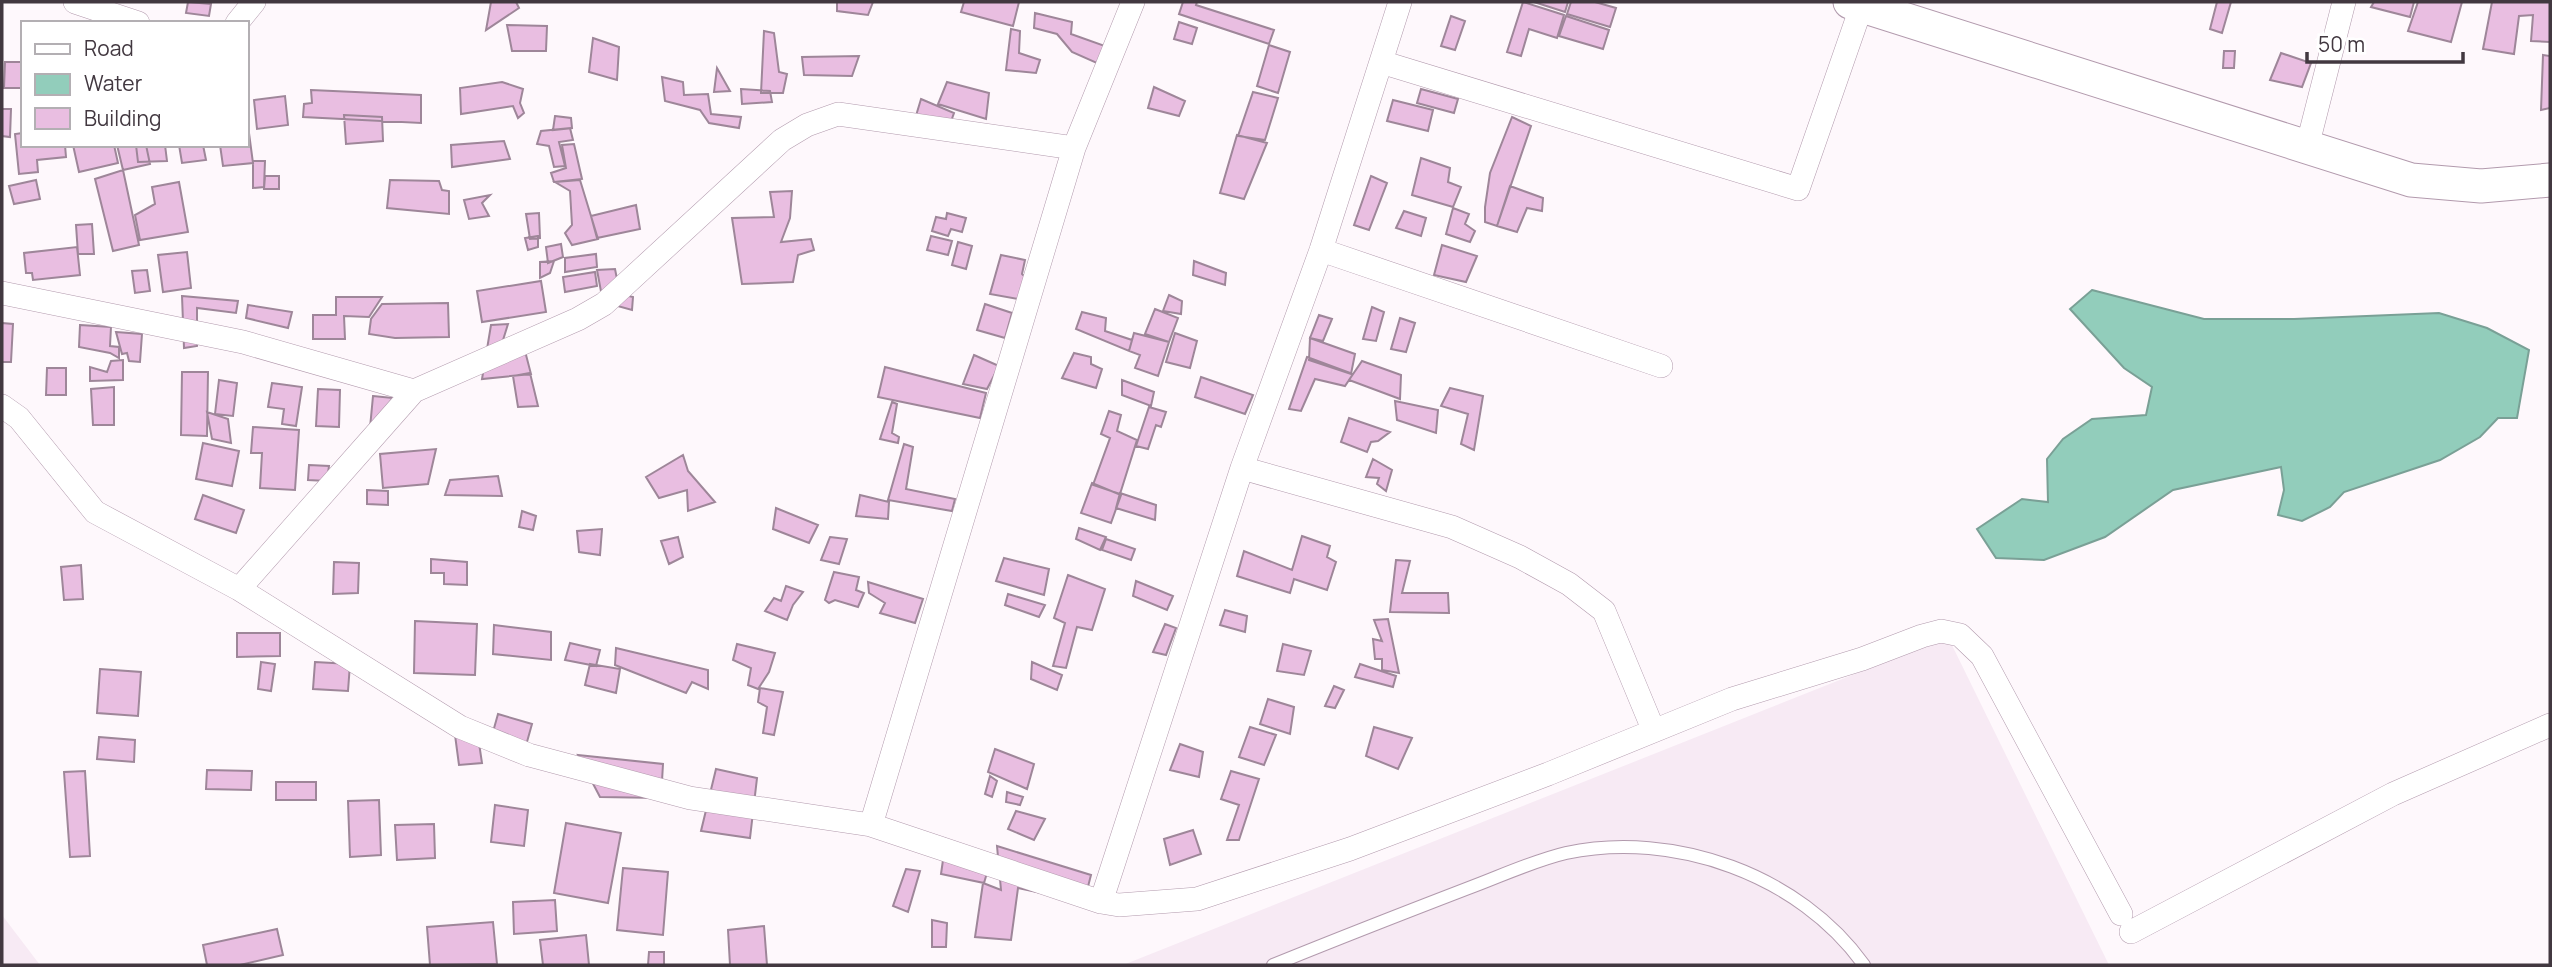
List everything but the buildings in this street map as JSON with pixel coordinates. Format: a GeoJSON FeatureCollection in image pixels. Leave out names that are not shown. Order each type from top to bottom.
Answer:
{"type":"FeatureCollection","features":[{"type":"Feature","properties":{"kind":"street"},"geometry":{"type":"LineString","coordinates":[[75,2],[132,21]]}},
{"type":"Feature","properties":{"kind":"street"},"geometry":{"type":"LineString","coordinates":[[239,21],[254,2]]}},
{"type":"Feature","properties":{"kind":"street"},"geometry":{"type":"LineString","coordinates":[[871,825],[1074,148],[1133,2]]}},
{"type":"Feature","properties":{"kind":"street"},"geometry":{"type":"LineString","coordinates":[[1101,902],[1242,468],[1321,250],[1401,2]]}},
{"type":"Feature","properties":{"kind":"street"},"geometry":{"type":"LineString","coordinates":[[2307,147],[2344,2]]}},
{"type":"Feature","properties":{"kind":"street"},"geometry":{"type":"LineString","coordinates":[[1381,62],[1798,190],[1858,3],[2411,180],[2482,186],[2550,180]]}},
{"type":"Feature","properties":{"kind":"street"},"geometry":{"type":"LineString","coordinates":[[239,589],[414,390],[578,319],[604,304],[782,140],[807,125],[838,114],[1074,148]]}},
{"type":"Feature","properties":{"kind":"street"},"geometry":{"type":"LineString","coordinates":[[1321,250],[1661,366]]}},
{"type":"Feature","properties":{"kind":"street"},"geometry":{"type":"LineString","coordinates":[[2,293],[243,342],[414,390]]}},
{"type":"Feature","properties":{"kind":"street"},"geometry":{"type":"LineString","coordinates":[[2,405],[19,418],[95,512],[239,589],[460,727],[529,755],[690,798],[871,825],[1101,902],[1119,905],[1197,899],[1362,845],[1548,774],[1732,699],[1862,659],[1902,642],[1941,631],[1960,635],[1982,656],[2126,923],[2393,794],[2550,725]]}},
{"type":"Feature","properties":{"kind":"street"},"geometry":{"type":"LineString","coordinates":[[1242,468],[1452,527],[1520,557],[1569,584],[1604,611],[1653,729]]}},
{"type":"Feature","properties":{"kind":"lane"},"geometry":{"type":"LineString","coordinates":[[1273,965],[1547,858],[1586,850],[1629,848],[1708,859],[1764,880],[1818,916],[1864,965]]}},
{"type":"Feature","properties":{"kind":"shaded area"},"geometry":{"type":"Polygon","coordinates":[[[1948,637],[2109,965],[1123,965],[1948,637]]]}},
{"type":"Feature","properties":{"kind":"shaded area"},"geometry":{"type":"Polygon","coordinates":[[[2,915],[40,965],[2,965],[2,915]]]}},
{"type":"Feature","properties":{"kind":"water"},"geometry":{"type":"Polygon","coordinates":[[[2092,290],[2204,319],[2294,319],[2439,313],[2487,328],[2529,350],[2517,418],[2498,418],[2480,437],[2440,460],[2344,492],[2330,507],[2302,521],[2278,515],[2284,490],[2281,467],[2173,490],[2105,537],[2044,560],[1996,558],[1977,529],[2022,499],[2048,502],[2047,459],[2063,439],[2092,419],[2146,415],[2152,387],[2124,368],[2070,309],[2092,290]]]}}]}
